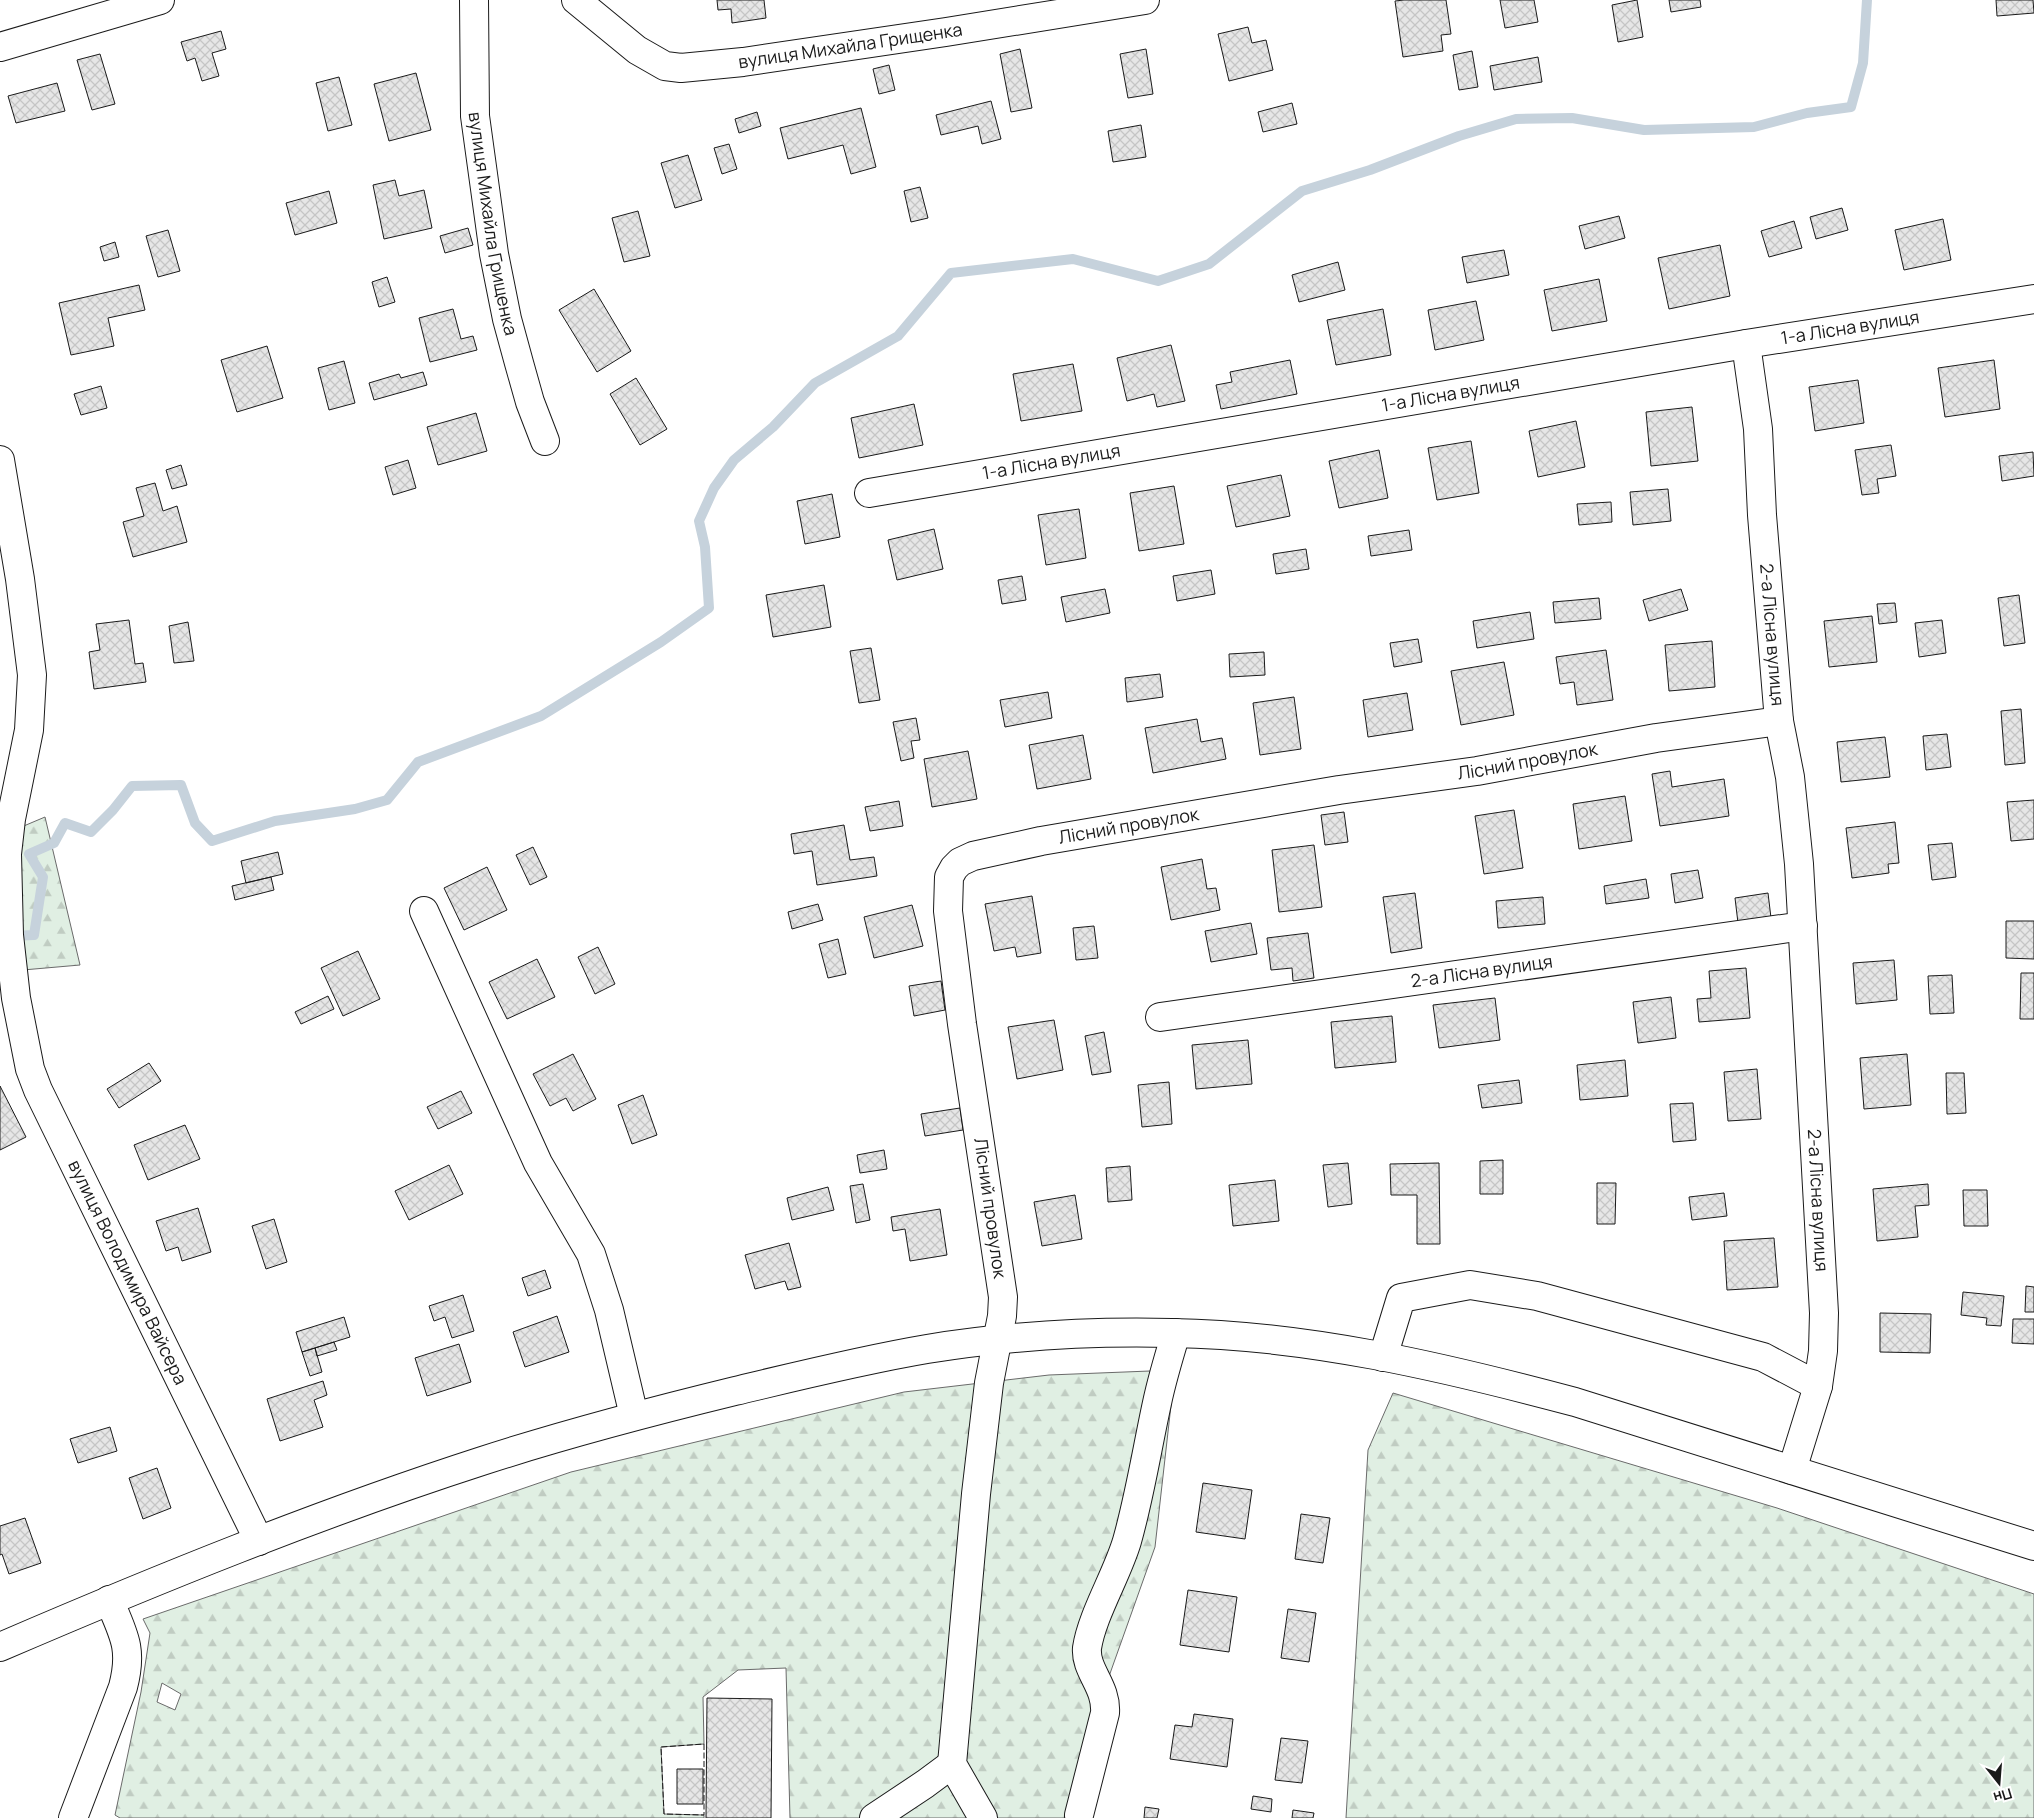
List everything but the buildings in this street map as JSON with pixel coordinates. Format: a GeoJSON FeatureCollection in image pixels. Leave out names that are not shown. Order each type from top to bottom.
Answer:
{"type":"FeatureCollection","features":[{"type":"Feature","properties":{"kind":"street"},"geometry":{"type":"LineString","coordinates":[[0,47],[160,0]]}},
{"type":"Feature","properties":{"kind":"street","name":"вулиця Михайла Грищенка"},"geometry":{"type":"LineString","coordinates":[[474,0],[475,116],[496,263],[507,319],[519,363],[530,402],[546,441]]}},
{"type":"Feature","properties":{"kind":"street","name":"вулиця Михайла Грищенка"},"geometry":{"type":"LineString","coordinates":[[576,0],[638,50],[665,66],[681,68],[772,58],[1145,0]]}},
{"type":"Feature","properties":{"kind":"street","name":"1-а Лісна вулиця"},"geometry":{"type":"LineString","coordinates":[[869,493],[1746,344],[2034,299]]}},
{"type":"Feature","properties":{"kind":"street","name":"2-а Лісна вулиця"},"geometry":{"type":"LineString","coordinates":[[1746,344],[1758,430],[1762,515],[1779,721],[1790,777],[1803,926],[1824,1313],[1823,1351],[1818,1386],[1792,1470]]}},
{"type":"Feature","properties":{"kind":"street","name":"вулиця Володимира Вайсера"},"geometry":{"type":"LineString","coordinates":[[0,460],[20,579],[32,675],[29,730],[3,854],[16,998],[30,1069],[38,1090],[259,1541]]}},
{"type":"Feature","properties":{"kind":"street","name":"Лісний провулок"},"geometry":{"type":"LineString","coordinates":[[952,1764],[976,1494],[989,1383],[1002,1316],[1001,1275],[964,1033],[948,911],[949,877],[954,868],[960,862],[973,856],[1040,841],[1319,793],[1477,770],[1656,738],[1779,721]]}},
{"type":"Feature","properties":{"kind":"street"},"geometry":{"type":"LineString","coordinates":[[424,911],[538,1163],[550,1186],[586,1242],[591,1254],[609,1310],[634,1416]]}},
{"type":"Feature","properties":{"kind":"street","name":"2-а Лісна вулиця"},"geometry":{"type":"LineString","coordinates":[[1160,1017],[1803,926]]}},
{"type":"Feature","properties":{"kind":"street"},"geometry":{"type":"LineString","coordinates":[[1383,1356],[1401,1298],[1470,1285],[1537,1296],[1763,1356],[1818,1386]]}},
{"type":"Feature","properties":{"kind":"street"},"geometry":{"type":"LineString","coordinates":[[1079,1815],[1106,1703],[1091,1669],[1087,1650],[1095,1623],[1123,1553],[1134,1518],[1157,1401],[1176,1333]]}},
{"type":"Feature","properties":{"kind":"street"},"geometry":{"type":"LineString","coordinates":[[0,1647],[109,1600],[369,1500],[474,1464],[634,1416],[876,1358],[931,1348],[1049,1336],[1176,1333],[1242,1337],[1383,1356],[1575,1402],[2034,1546]]}},
{"type":"Feature","properties":{"kind":"street"},"geometry":{"type":"LineString","coordinates":[[75,1817],[123,1688],[127,1671],[127,1644],[109,1600]]}},
{"type":"Feature","properties":{"kind":"street"},"geometry":{"type":"LineString","coordinates":[[874,1818],[952,1764],[983,1818]]}},
{"type":"Feature","properties":{"kind":"green space"},"geometry":{"type":"Polygon","coordinates":[[[45,817],[80,965],[0,972],[0,836],[45,817]]]}},
{"type":"Feature","properties":{"kind":"green space"},"geometry":{"type":"Polygon","coordinates":[[[1175,1370],[1155,1547],[1086,1741],[1067,1818],[790,1818],[786,1668],[738,1670],[703,1697],[704,1744],[661,1747],[664,1814],[704,1815],[704,1818],[120,1818],[115,1815],[141,1692],[150,1633],[143,1619],[571,1472],[904,1392],[1049,1375],[1175,1370]],[[162,1683],[157,1702],[175,1710],[181,1694],[162,1683]]]}},
{"type":"Feature","properties":{"kind":"green space"},"geometry":{"type":"Polygon","coordinates":[[[1393,1393],[1777,1508],[2034,1594],[2034,1818],[1346,1818],[1368,1450],[1393,1393]]]}},
{"type":"Feature","properties":{"kind":"waterway"},"geometry":{"type":"LineString","coordinates":[[11,936],[34,935],[43,877],[29,854],[54,843],[65,823],[91,832],[113,810],[132,786],[181,785],[195,823],[212,841],[275,821],[355,809],[387,800],[418,762],[541,716],[661,642],[709,608],[705,547],[699,521],[714,488],[734,460],[773,427],[815,383],[898,336],[951,273],[1073,259],[1158,281],[1209,264],[1302,191],[1370,170],[1459,136],[1516,119],[1572,118],[1644,130],[1754,127],[1807,113],[1851,107],[1863,63],[1867,0]]}},
{"type":"Feature","properties":{"kind":"fence"},"geometry":{"type":"LineString","coordinates":[[704,1744],[704,1815],[664,1814],[661,1747],[704,1744]]}}]}
